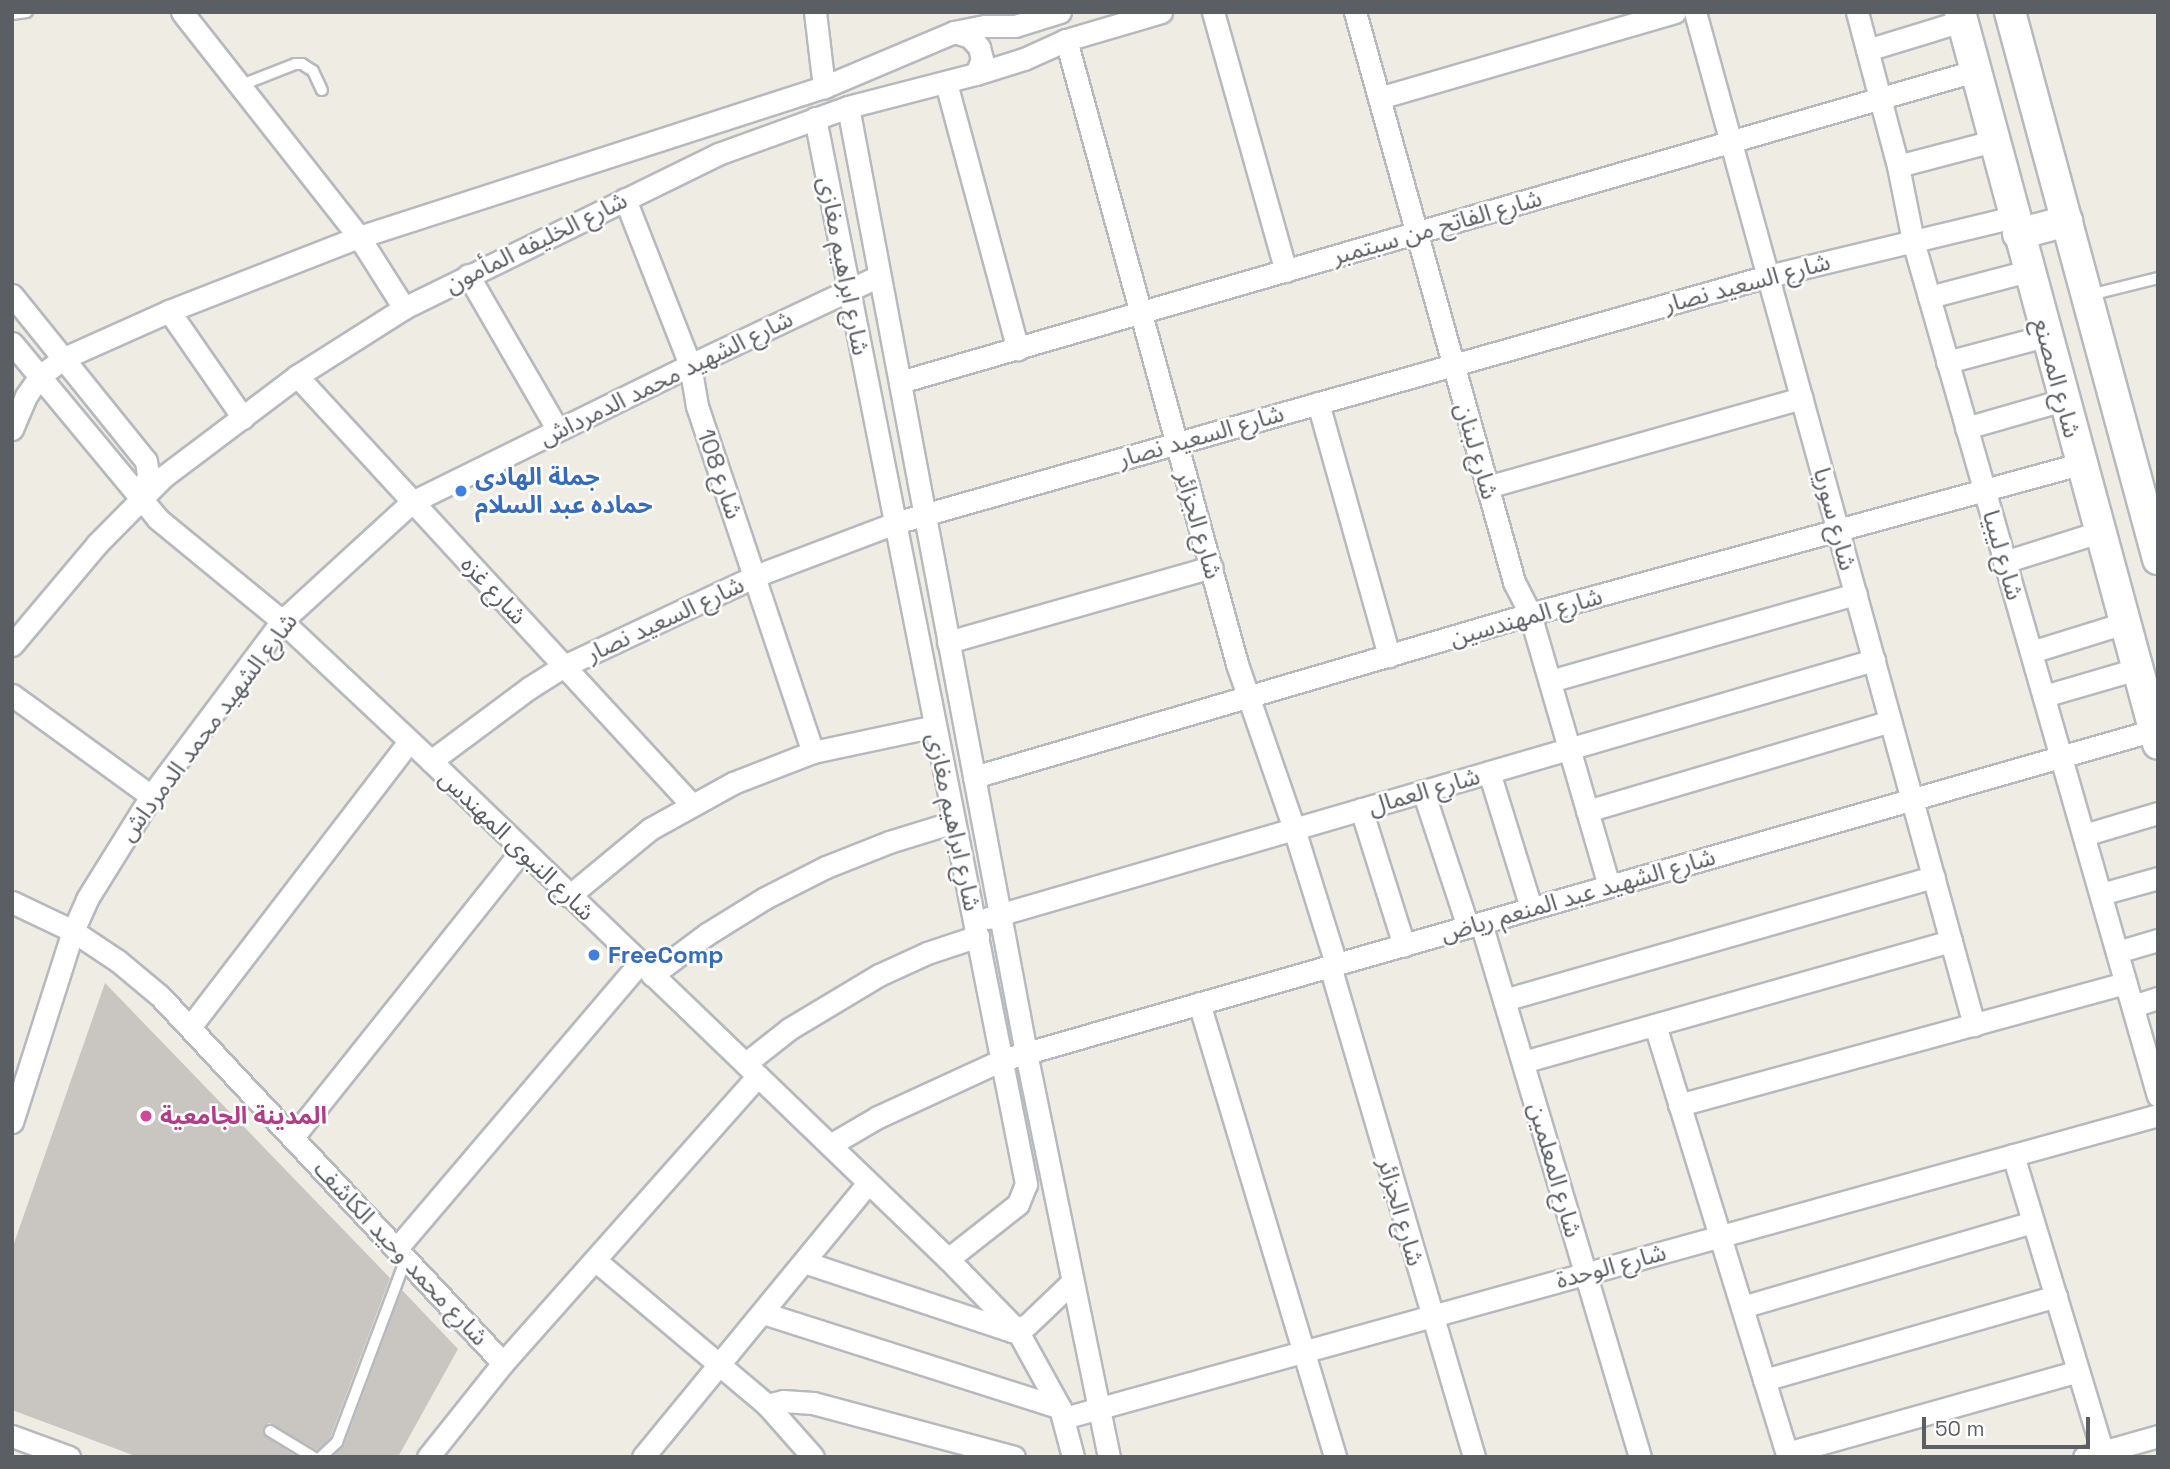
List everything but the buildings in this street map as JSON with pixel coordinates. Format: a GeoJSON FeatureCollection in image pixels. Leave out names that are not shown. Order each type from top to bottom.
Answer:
{"type":"FeatureCollection","features":[{"type":"Feature","properties":{"kind":"main road","name":"شارع المصنع"},"geometry":{"type":"LineString","coordinates":[[2010,12],[2158,559]]}},
{"type":"Feature","properties":{"kind":"main road","name":"شارع المصنع"},"geometry":{"type":"LineString","coordinates":[[1961,17],[2045,336],[2156,737]]}},
{"type":"Feature","properties":{"kind":"main road"},"geometry":{"type":"LineString","coordinates":[[2016,225],[2067,221]]}},
{"type":"Feature","properties":{"kind":"street"},"geometry":{"type":"LineString","coordinates":[[182,12],[359,237],[404,308]]}},
{"type":"Feature","properties":{"kind":"street"},"geometry":{"type":"LineString","coordinates":[[815,12],[824,87]]}},
{"type":"Feature","properties":{"kind":"street","name":"شارع الخليفه المأمون"},"geometry":{"type":"LineString","coordinates":[[12,429],[26,396],[40,376],[64,358],[169,311],[359,237],[824,87],[954,32],[1060,12]]}},
{"type":"Feature","properties":{"kind":"street","name":"شارع الخليفه المأمون"},"geometry":{"type":"LineString","coordinates":[[12,645],[139,498],[296,376],[404,308],[718,154],[848,107],[976,74],[1024,59],[1066,40],[1161,12]]}},
{"type":"Feature","properties":{"kind":"street"},"geometry":{"type":"LineString","coordinates":[[1213,12],[1286,271]]}},
{"type":"Feature","properties":{"kind":"street","name":"شارع لبنان"},"geometry":{"type":"LineString","coordinates":[[1355,12],[1516,590],[1530,614],[1609,886]]}},
{"type":"Feature","properties":{"kind":"street"},"geometry":{"type":"LineString","coordinates":[[1379,98],[1675,12]]}},
{"type":"Feature","properties":{"kind":"street","name":"شارع سوريا"},"geometry":{"type":"LineString","coordinates":[[1695,12],[1974,1025]]}},
{"type":"Feature","properties":{"kind":"street","name":"شارع ليبيا"},"geometry":{"type":"LineString","coordinates":[[1857,12],[1898,166],[1913,241],[2126,983],[2152,1050],[2158,1096]]}},
{"type":"Feature","properties":{"kind":"street"},"geometry":{"type":"LineString","coordinates":[[1867,50],[1961,17]]}},
{"type":"Feature","properties":{"kind":"street"},"geometry":{"type":"LineString","coordinates":[[954,32],[970,37],[979,47],[982,60],[976,74]]}},
{"type":"Feature","properties":{"kind":"street","name":"شارع الجزائر"},"geometry":{"type":"LineString","coordinates":[[1066,40],[1237,664],[1294,829],[1431,1316],[1474,1457]]}},
{"type":"Feature","properties":{"kind":"street","name":"شارع الفاتح من سبتمبر"},"geometry":{"type":"LineString","coordinates":[[900,382],[1975,71]]}},
{"type":"Feature","properties":{"kind":"street"},"geometry":{"type":"LineString","coordinates":[[946,83],[1018,349]]}},
{"type":"Feature","properties":{"kind":"street","name":"شارع ابراهيم مغازى"},"geometry":{"type":"LineString","coordinates":[[848,107],[1026,1053],[1071,1283],[1109,1457]]}},
{"type":"Feature","properties":{"kind":"street","name":"شارع ابراهيم مغازى"},"geometry":{"type":"LineString","coordinates":[[815,118],[1025,1174],[1024,1195],[1018,1204],[948,1259]]}},
{"type":"Feature","properties":{"kind":"street"},"geometry":{"type":"LineString","coordinates":[[1898,166],[1993,141]]}},
{"type":"Feature","properties":{"kind":"street","name":"شارع 108"},"geometry":{"type":"LineString","coordinates":[[625,199],[690,365],[692,390],[813,752]]}},
{"type":"Feature","properties":{"kind":"street","name":"شارع السعيد نصار"},"geometry":{"type":"LineString","coordinates":[[431,761],[529,688],[564,666],[755,576],[895,523],[1768,275],[1913,241],[2016,225]]}},
{"type":"Feature","properties":{"kind":"street"},"geometry":{"type":"LineString","coordinates":[[1929,297],[2028,271]]}},
{"type":"Feature","properties":{"kind":"street"},"geometry":{"type":"LineString","coordinates":[[468,275],[558,430]]}},
{"type":"Feature","properties":{"kind":"street","name":"شارع الشهيد محمد الدمرداش"},"geometry":{"type":"LineString","coordinates":[[12,1122],[18,1081],[73,931],[106,864],[151,796],[282,621],[412,502],[879,275]]}},
{"type":"Feature","properties":{"kind":"street"},"geometry":{"type":"LineString","coordinates":[[12,295],[146,461],[147,485],[139,498]]}},
{"type":"Feature","properties":{"kind":"street"},"geometry":{"type":"LineString","coordinates":[[169,311],[243,418]]}},
{"type":"Feature","properties":{"kind":"street"},"geometry":{"type":"LineString","coordinates":[[1947,362],[2045,336]]}},
{"type":"Feature","properties":{"kind":"street","name":"شارع النبوى المهندس"},"geometry":{"type":"LineString","coordinates":[[12,343],[158,519],[282,621],[948,1259]]}},
{"type":"Feature","properties":{"kind":"street","name":"شارع غزه"},"geometry":{"type":"LineString","coordinates":[[296,376],[691,804]]}},
{"type":"Feature","properties":{"kind":"street"},"geometry":{"type":"LineString","coordinates":[[1487,487],[1802,398]]}},
{"type":"Feature","properties":{"kind":"street"},"geometry":{"type":"LineString","coordinates":[[1966,428],[2063,400]]}},
{"type":"Feature","properties":{"kind":"street"},"geometry":{"type":"LineString","coordinates":[[1318,402],[1389,656]]}},
{"type":"Feature","properties":{"kind":"street","name":"شارع المهندسين"},"geometry":{"type":"LineString","coordinates":[[974,777],[1530,614],[1839,532],[2080,464]]}},
{"type":"Feature","properties":{"kind":"street"},"geometry":{"type":"LineString","coordinates":[[2004,562],[2099,532]]}},
{"type":"Feature","properties":{"kind":"street"},"geometry":{"type":"LineString","coordinates":[[948,642],[1212,567]]}},
{"type":"Feature","properties":{"kind":"street"},"geometry":{"type":"LineString","coordinates":[[1550,681],[1856,594]]}},
{"type":"Feature","properties":{"kind":"street"},"geometry":{"type":"LineString","coordinates":[[2031,652],[2124,623]]}},
{"type":"Feature","properties":{"kind":"street","name":"شارع العمال"},"geometry":{"type":"LineString","coordinates":[[428,1457],[503,1363],[595,1260],[752,1070],[789,1030],[878,975],[976,929],[1000,914],[1874,660]]}},
{"type":"Feature","properties":{"kind":"street"},"geometry":{"type":"LineString","coordinates":[[2044,696],[2137,669]]}},
{"type":"Feature","properties":{"kind":"street"},"geometry":{"type":"LineString","coordinates":[[12,695],[151,796]]}},
{"type":"Feature","properties":{"kind":"street"},"geometry":{"type":"LineString","coordinates":[[1587,811],[1890,721]]}},
{"type":"Feature","properties":{"kind":"street"},"geometry":{"type":"LineString","coordinates":[[569,897],[608,861],[691,804],[763,770],[813,752],[935,726]]}},
{"type":"Feature","properties":{"kind":"street","name":"شارع الشهيد عبد المنعم رياض"},"geometry":{"type":"LineString","coordinates":[[830,1145],[878,1117],[1002,1060],[2062,756],[2156,737]]}},
{"type":"Feature","properties":{"kind":"street"},"geometry":{"type":"LineString","coordinates":[[190,1027],[409,742]]}},
{"type":"Feature","properties":{"kind":"street"},"geometry":{"type":"LineString","coordinates":[[1489,772],[1531,908]]}},
{"type":"Feature","properties":{"kind":"street","name":"شارع المعلمين"},"geometry":{"type":"LineString","coordinates":[[1423,791],[1504,1000],[1640,1457]]}},
{"type":"Feature","properties":{"kind":"street"},"geometry":{"type":"LineString","coordinates":[[1362,809],[1404,945]]}},
{"type":"Feature","properties":{"kind":"street"},"geometry":{"type":"LineString","coordinates":[[2084,835],[2158,813]]}},
{"type":"Feature","properties":{"kind":"street"},"geometry":{"type":"LineString","coordinates":[[401,1253],[645,970],[765,898],[826,867],[889,842],[954,822]]}},
{"type":"Feature","properties":{"kind":"street"},"geometry":{"type":"LineString","coordinates":[[293,1137],[522,850]]}},
{"type":"Feature","properties":{"kind":"street"},"geometry":{"type":"LineString","coordinates":[[1504,1000],[1934,877]]}},
{"type":"Feature","properties":{"kind":"street"},"geometry":{"type":"LineString","coordinates":[[2101,894],[2158,878]]}},
{"type":"Feature","properties":{"kind":"street","name":"شارع محمد وحيد الكاشف"},"geometry":{"type":"LineString","coordinates":[[12,902],[73,931],[118,961],[190,1027],[503,1363]]}},
{"type":"Feature","properties":{"kind":"street"},"geometry":{"type":"LineString","coordinates":[[2118,952],[2158,940]]}},
{"type":"Feature","properties":{"kind":"street"},"geometry":{"type":"LineString","coordinates":[[1523,1062],[1951,941]]}},
{"type":"Feature","properties":{"kind":"street"},"geometry":{"type":"LineString","coordinates":[[1679,1105],[2126,983]]}},
{"type":"Feature","properties":{"kind":"street"},"geometry":{"type":"LineString","coordinates":[[2133,1006],[2158,999]]}},
{"type":"Feature","properties":{"kind":"street"},"geometry":{"type":"LineString","coordinates":[[1199,1003],[1335,1457]]}},
{"type":"Feature","properties":{"kind":"street"},"geometry":{"type":"LineString","coordinates":[[1655,1025],[1788,1455],[2078,1371]]}},
{"type":"Feature","properties":{"kind":"street","name":"شارع الوحدة"},"geometry":{"type":"LineString","coordinates":[[1062,1413],[1099,1408],[2158,1115]]}},
{"type":"Feature","properties":{"kind":"street"},"geometry":{"type":"LineString","coordinates":[[2013,1155],[2078,1371],[2097,1455],[2158,1436]]}},
{"type":"Feature","properties":{"kind":"street"},"geometry":{"type":"LineString","coordinates":[[643,1457],[868,1183]]}},
{"type":"Feature","properties":{"kind":"street"},"geometry":{"type":"LineString","coordinates":[[1742,1307],[2033,1222]]}},
{"type":"Feature","properties":{"kind":"street"},"geometry":{"type":"LineString","coordinates":[[948,1259],[1017,1330],[1062,1413],[1073,1457]]}},
{"type":"Feature","properties":{"kind":"street"},"geometry":{"type":"LineString","coordinates":[[595,1260],[767,1405],[813,1457]]}},
{"type":"Feature","properties":{"kind":"street"},"geometry":{"type":"LineString","coordinates":[[804,1262],[1006,1330],[1017,1330],[1027,1325],[1071,1283]]}},
{"type":"Feature","properties":{"kind":"street"},"geometry":{"type":"LineString","coordinates":[[1764,1380],[2056,1296]]}},
{"type":"Feature","properties":{"kind":"street"},"geometry":{"type":"LineString","coordinates":[[763,1313],[1062,1413]]}},
{"type":"Feature","properties":{"kind":"street"},"geometry":{"type":"LineString","coordinates":[[767,1405],[783,1401],[813,1403],[1014,1457]]}},
{"type":"Feature","properties":{"kind":"street"},"geometry":{"type":"LineString","coordinates":[[12,1436],[69,1457]]}},
{"type":"Feature","properties":{"kind":"lane"},"geometry":{"type":"LineString","coordinates":[[12,14],[27,12]]}},
{"type":"Feature","properties":{"kind":"lane"},"geometry":{"type":"LineString","coordinates":[[239,86],[295,64],[313,71],[322,90]]}},
{"type":"Feature","properties":{"kind":"lane"},"geometry":{"type":"LineString","coordinates":[[2087,296],[2158,278]]}},
{"type":"Feature","properties":{"kind":"lane"},"geometry":{"type":"LineString","coordinates":[[321,1457],[337,1442],[401,1253]]}},
{"type":"Feature","properties":{"kind":"lane"},"geometry":{"type":"LineString","coordinates":[[270,1431],[313,1457]]}},
{"type":"Feature","properties":{"kind":"place","name":"جملة الهادى حماده عبد السلام"},"geometry":{"type":"Point","coordinates":[461,491]}},
{"type":"Feature","properties":{"kind":"place","name":"FreeComp"},"geometry":{"type":"Point","coordinates":[594,955]}},
{"type":"Feature","properties":{"kind":"place","name":"المدينة الجامعية"},"geometry":{"type":"Point","coordinates":[146,1116]}}]}
